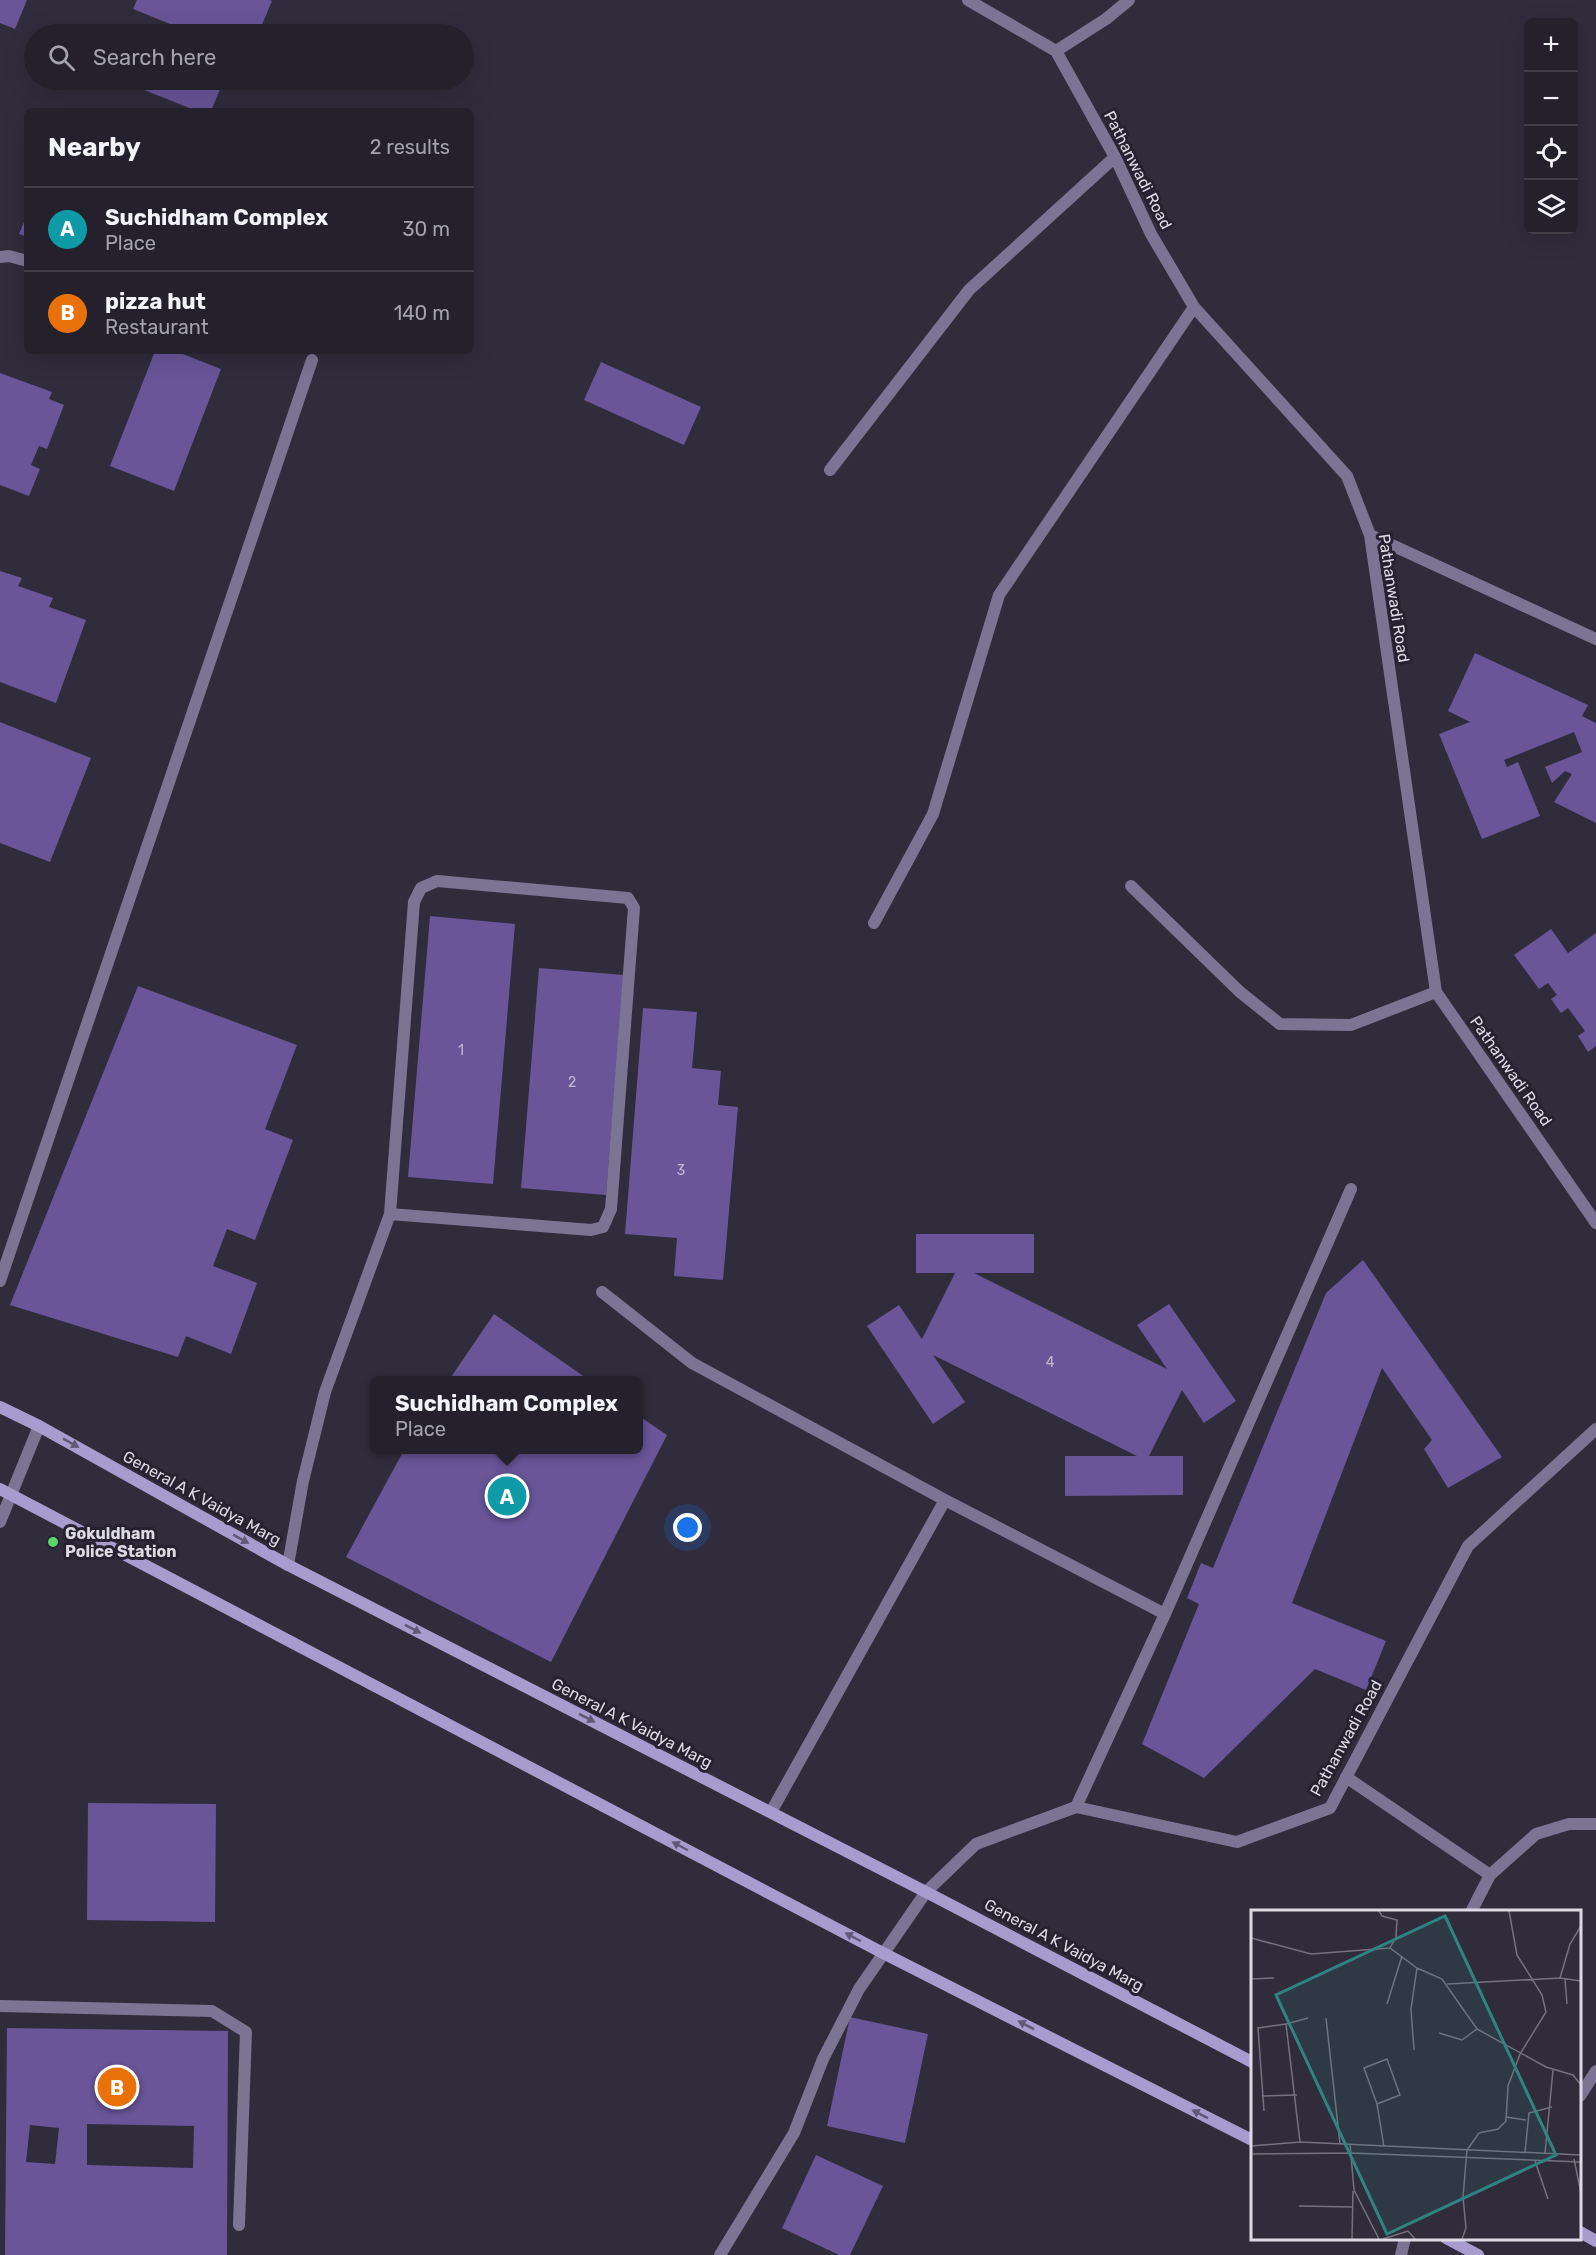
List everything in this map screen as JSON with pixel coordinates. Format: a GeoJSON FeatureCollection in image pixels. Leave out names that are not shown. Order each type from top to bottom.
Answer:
{"type":"FeatureCollection","features":[{"type":"Feature","properties":{"kind":"main road","name":"General A K Vaidya Marg"},"geometry":{"type":"LineString","coordinates":[[0,1407],[39,1426],[288,1565],[1251,2061]]}},
{"type":"Feature","properties":{"kind":"main road"},"geometry":{"type":"LineString","coordinates":[[5,1492],[883,1953],[1251,2139]]}},
{"type":"Feature","properties":{"kind":"main road"},"geometry":{"type":"LineString","coordinates":[[1581,2233],[1596,2241]]}},
{"type":"Feature","properties":{"kind":"main road"},"geometry":{"type":"LineString","coordinates":[[1450,2240],[1478,2255]]}},
{"type":"Feature","properties":{"kind":"street"},"geometry":{"type":"LineString","coordinates":[[968,0],[1056,51],[1106,19],[1129,0]]}},
{"type":"Feature","properties":{"kind":"street","name":"Pathanwadi Road"},"geometry":{"type":"LineString","coordinates":[[1056,51],[1115,157],[1151,234],[1194,307],[1347,476],[1370,535],[1436,992],[1596,1223]]}},
{"type":"Feature","properties":{"kind":"street"},"geometry":{"type":"LineString","coordinates":[[830,470],[969,290],[1115,157]]}},
{"type":"Feature","properties":{"kind":"street"},"geometry":{"type":"LineString","coordinates":[[0,258],[9,256],[24,260]]}},
{"type":"Feature","properties":{"kind":"street"},"geometry":{"type":"LineString","coordinates":[[874,923],[933,814],[999,594],[1194,307]]}},
{"type":"Feature","properties":{"kind":"street"},"geometry":{"type":"LineString","coordinates":[[0,1281],[312,360]]}},
{"type":"Feature","properties":{"kind":"street"},"geometry":{"type":"LineString","coordinates":[[1370,535],[1596,639]]}},
{"type":"Feature","properties":{"kind":"street"},"geometry":{"type":"LineString","coordinates":[[288,1565],[303,1481],[325,1392],[390,1214],[414,902],[421,888],[437,881],[628,898],[634,908],[611,1209],[603,1227],[591,1230],[390,1214]]}},
{"type":"Feature","properties":{"kind":"street"},"geometry":{"type":"LineString","coordinates":[[1131,886],[1240,992],[1280,1024],[1351,1025],[1436,992]]}},
{"type":"Feature","properties":{"kind":"street"},"geometry":{"type":"LineString","coordinates":[[720,2255],[794,2133],[823,2059],[859,1989],[926,1892],[976,1844],[1076,1807],[1165,1614],[1351,1189]]}},
{"type":"Feature","properties":{"kind":"street"},"geometry":{"type":"LineString","coordinates":[[602,1292],[692,1363],[945,1500],[1165,1614]]}},
{"type":"Feature","properties":{"kind":"street"},"geometry":{"type":"LineString","coordinates":[[0,1522],[5,1492],[39,1426]]}},
{"type":"Feature","properties":{"kind":"street","name":"Pathanwadi Road"},"geometry":{"type":"LineString","coordinates":[[1076,1807],[1237,1842],[1330,1808],[1468,1546],[1596,1429]]}},
{"type":"Feature","properties":{"kind":"street"},"geometry":{"type":"LineString","coordinates":[[771,1812],[945,1500]]}},
{"type":"Feature","properties":{"kind":"street"},"geometry":{"type":"LineString","coordinates":[[1346,1778],[1490,1875]]}},
{"type":"Feature","properties":{"kind":"street"},"geometry":{"type":"LineString","coordinates":[[1472,1910],[1490,1875],[1536,1834],[1569,1824],[1596,1824]]}},
{"type":"Feature","properties":{"kind":"street"},"geometry":{"type":"LineString","coordinates":[[0,2006],[212,2011],[246,2032],[239,2225]]}},
{"type":"Feature","properties":{"kind":"street"},"geometry":{"type":"LineString","coordinates":[[1581,2094],[1596,2071]]}},
{"type":"Feature","properties":{"kind":"street"},"geometry":{"type":"LineString","coordinates":[[1401,2255],[1405,2240]]}},
{"type":"Feature","properties":{"kind":"building"},"geometry":{"type":"Polygon","coordinates":[[[0,0],[27,0],[15,29],[0,23],[0,0]]]}},
{"type":"Feature","properties":{"kind":"building"},"geometry":{"type":"Polygon","coordinates":[[[137,0],[272,1],[262,24],[170,24],[133,9],[137,0]]]}},
{"type":"Feature","properties":{"kind":"building"},"geometry":{"type":"Polygon","coordinates":[[[144,90],[220,90],[212,108],[189,108],[144,90]]]}},
{"type":"Feature","properties":{"kind":"building"},"geometry":{"type":"Polygon","coordinates":[[[24,222],[24,236],[19,234],[24,222]]]}},
{"type":"Feature","properties":{"kind":"building"},"geometry":{"type":"Polygon","coordinates":[[[154,354],[183,354],[221,369],[174,491],[110,466],[154,354]]]}},
{"type":"Feature","properties":{"kind":"building"},"geometry":{"type":"Polygon","coordinates":[[[601,362],[701,407],[684,445],[584,400],[601,362]]]}},
{"type":"Feature","properties":{"kind":"building"},"geometry":{"type":"Polygon","coordinates":[[[0,373],[52,392],[49,399],[64,405],[47,449],[39,446],[31,465],[40,469],[29,496],[0,485],[0,373]]]}},
{"type":"Feature","properties":{"kind":"building"},"geometry":{"type":"Polygon","coordinates":[[[0,571],[22,578],[18,586],[53,598],[49,607],[86,620],[56,703],[0,682],[0,571]]]}},
{"type":"Feature","properties":{"kind":"building"},"geometry":{"type":"Polygon","coordinates":[[[1475,653],[1588,705],[1582,716],[1596,723],[1596,823],[1554,802],[1572,774],[1565,771],[1552,783],[1545,767],[1582,752],[1574,732],[1504,760],[1507,767],[1518,762],[1540,816],[1482,839],[1439,734],[1470,722],[1448,711],[1475,653]]]}},
{"type":"Feature","properties":{"kind":"building"},"geometry":{"type":"Polygon","coordinates":[[[0,722],[91,758],[50,862],[0,843],[0,722]]]}},
{"type":"Feature","properties":{"kind":"building"},"geometry":{"type":"Polygon","coordinates":[[[430,916],[515,924],[493,1184],[408,1177],[430,916]]]}},
{"type":"Feature","properties":{"kind":"building"},"geometry":{"type":"Polygon","coordinates":[[[1551,929],[1568,953],[1596,933],[1596,1046],[1588,1052],[1578,1036],[1585,1031],[1568,1008],[1561,1013],[1551,999],[1557,995],[1548,983],[1539,989],[1514,955],[1551,929]]]}},
{"type":"Feature","properties":{"kind":"building"},"geometry":{"type":"Polygon","coordinates":[[[539,968],[624,975],[606,1195],[521,1188],[539,968]]]}},
{"type":"Feature","properties":{"kind":"building"},"geometry":{"type":"Polygon","coordinates":[[[138,986],[297,1045],[265,1129],[293,1140],[255,1240],[227,1229],[213,1266],[257,1283],[231,1354],[186,1336],[178,1357],[10,1305],[138,986]]]}},
{"type":"Feature","properties":{"kind":"building"},"geometry":{"type":"Polygon","coordinates":[[[643,1008],[697,1012],[692,1068],[721,1071],[718,1105],[738,1107],[723,1280],[674,1276],[677,1238],[625,1234],[643,1008]]]}},
{"type":"Feature","properties":{"kind":"building"},"geometry":{"type":"Polygon","coordinates":[[[916,1234],[1034,1234],[1034,1273],[974,1273],[1167,1369],[1137,1325],[1169,1304],[1236,1401],[1204,1423],[1182,1390],[1149,1456],[1183,1456],[1183,1495],[1065,1496],[1065,1456],[1137,1456],[933,1355],[965,1402],[933,1424],[867,1326],[899,1305],[922,1339],[955,1273],[916,1273],[916,1234]]]}},
{"type":"Feature","properties":{"kind":"building"},"geometry":{"type":"Polygon","coordinates":[[[1363,1260],[1502,1457],[1448,1488],[1424,1449],[1432,1440],[1382,1368],[1292,1603],[1386,1641],[1366,1690],[1315,1669],[1204,1778],[1142,1744],[1199,1604],[1187,1598],[1201,1563],[1213,1568],[1326,1293],[1363,1260]]]}},
{"type":"Feature","properties":{"kind":"building"},"geometry":{"type":"Polygon","coordinates":[[[494,1314],[583,1376],[452,1376],[494,1314]]]}},
{"type":"Feature","properties":{"kind":"building"},"geometry":{"type":"Polygon","coordinates":[[[643,1419],[667,1435],[551,1662],[346,1557],[402,1454],[643,1454],[643,1419]]]}},
{"type":"Feature","properties":{"kind":"building"},"geometry":{"type":"Polygon","coordinates":[[[88,1803],[216,1804],[215,1922],[87,1920],[88,1803]]]}},
{"type":"Feature","properties":{"kind":"building"},"geometry":{"type":"Polygon","coordinates":[[[850,2017],[928,2034],[905,2143],[827,2126],[850,2017]]]}},
{"type":"Feature","properties":{"kind":"building"},"geometry":{"type":"Polygon","coordinates":[[[7,2028],[228,2031],[227,2255],[5,2255],[7,2028]],[[87,2124],[87,2165],[193,2168],[194,2126],[87,2124]],[[30,2125],[26,2162],[55,2164],[59,2128],[30,2125]]]}},
{"type":"Feature","properties":{"kind":"building"},"geometry":{"type":"Polygon","coordinates":[[[816,2155],[883,2186],[850,2255],[839,2255],[782,2228],[816,2155]]]}},
{"type":"Feature","properties":{"kind":"place","name":"Suchidham Complex"},"geometry":{"type":"Point","coordinates":[507,1496]}},
{"type":"Feature","properties":{"kind":"place","name":"Gokuldham Police Station"},"geometry":{"type":"Point","coordinates":[53,1542]}},
{"type":"Feature","properties":{"kind":"place","name":"pizza hut"},"geometry":{"type":"Point","coordinates":[117,2087]}}]}
